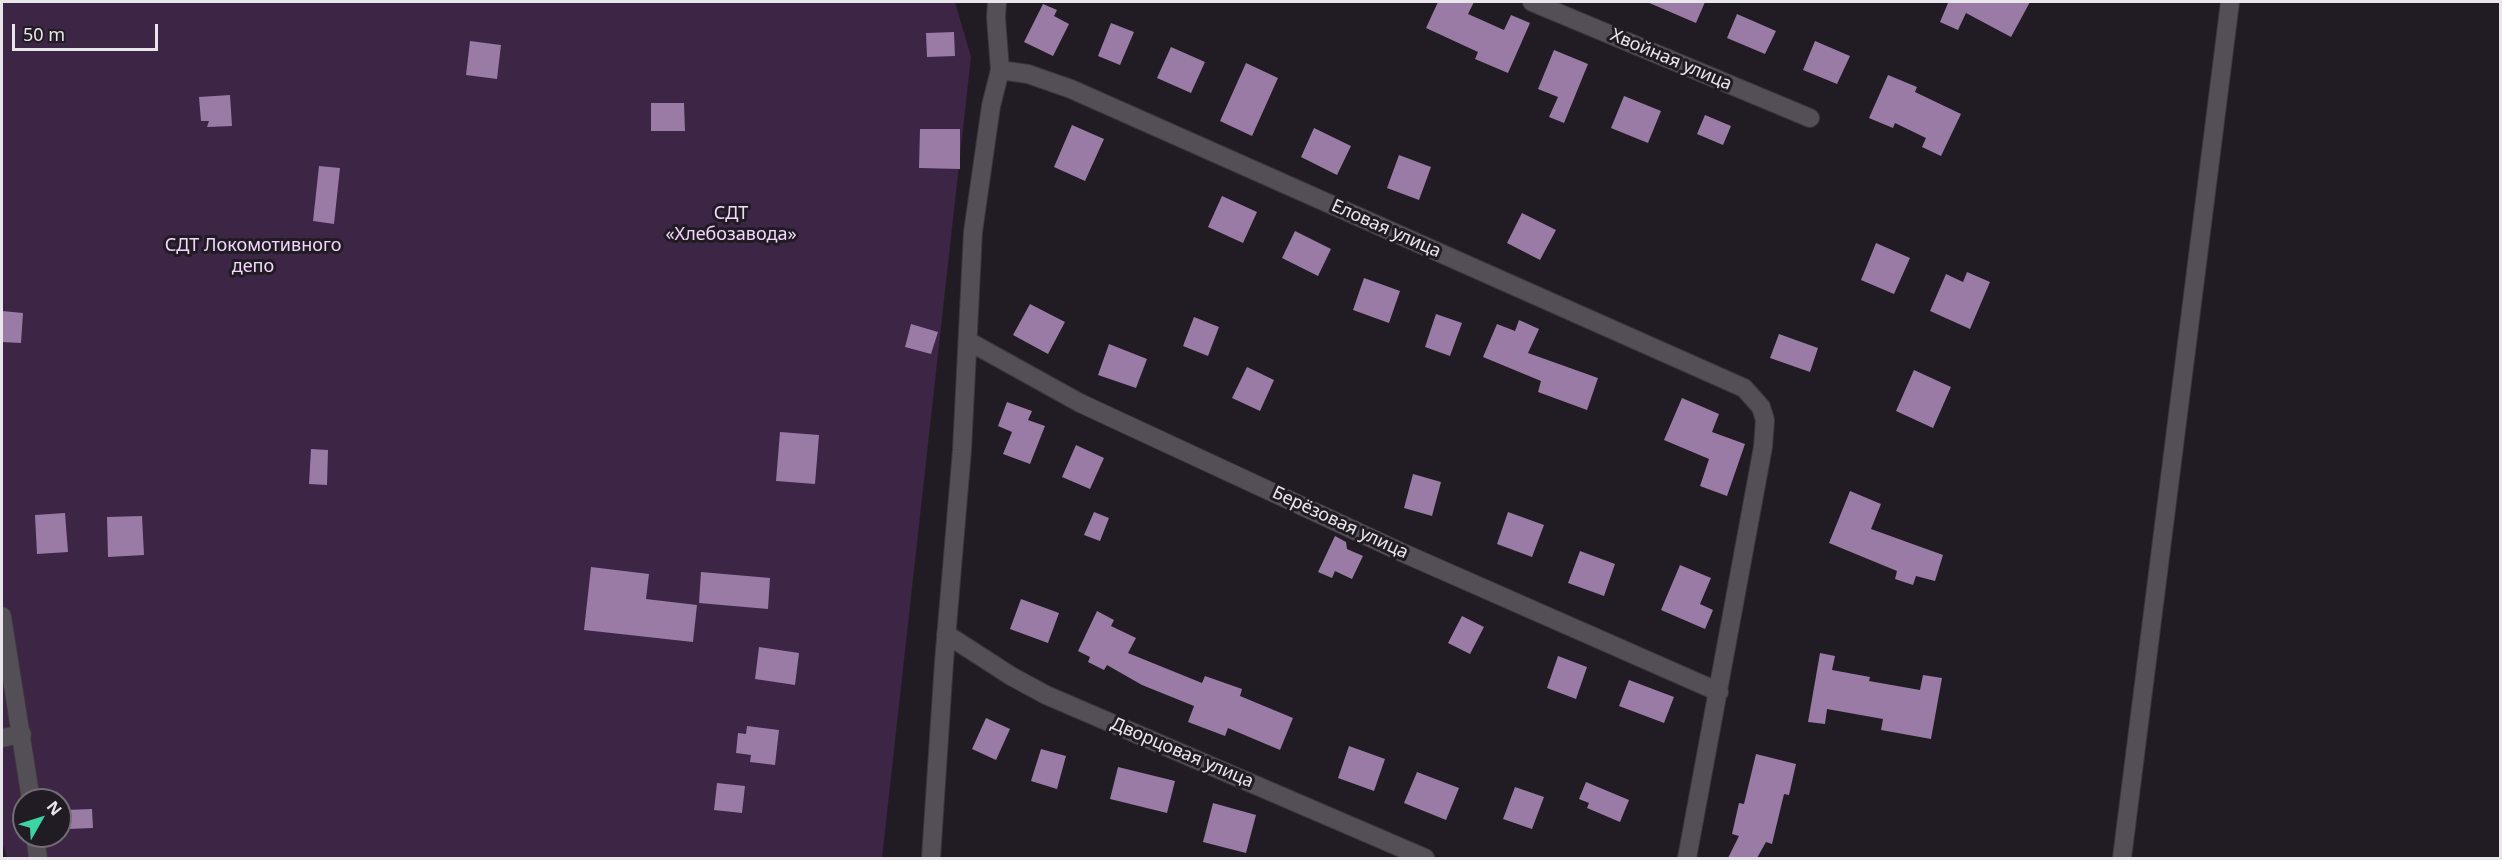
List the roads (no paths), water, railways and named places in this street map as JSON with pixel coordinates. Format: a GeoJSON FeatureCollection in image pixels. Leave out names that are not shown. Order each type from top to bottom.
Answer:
{"type":"FeatureCollection","features":[{"type":"Feature","properties":{"kind":"street"},"geometry":{"type":"LineString","coordinates":[[931,858],[946,634],[963,450],[973,232],[991,106],[1000,70],[997,2]]}},
{"type":"Feature","properties":{"kind":"street","name":"Хвойная улица"},"geometry":{"type":"LineString","coordinates":[[1533,2],[1810,118]]}},
{"type":"Feature","properties":{"kind":"street"},"geometry":{"type":"LineString","coordinates":[[2122,858],[2230,2]]}},
{"type":"Feature","properties":{"kind":"street","name":"Еловая улица"},"geometry":{"type":"LineString","coordinates":[[1000,70],[1028,74],[1071,89],[1744,388],[1761,407],[1765,420],[1763,447],[1719,692]]}},
{"type":"Feature","properties":{"kind":"street","name":"Берёзовая улица"},"geometry":{"type":"LineString","coordinates":[[968,341],[1080,403],[1401,552],[1719,692]]}},
{"type":"Feature","properties":{"kind":"street"},"geometry":{"type":"LineString","coordinates":[[2,616],[30,788]]}},
{"type":"Feature","properties":{"kind":"street","name":"Дворцовая улица"},"geometry":{"type":"LineString","coordinates":[[946,634],[1011,676],[1046,695],[1425,858]]}},
{"type":"Feature","properties":{"kind":"street"},"geometry":{"type":"LineString","coordinates":[[1687,858],[1719,692]]}},
{"type":"Feature","properties":{"kind":"street"},"geometry":{"type":"LineString","coordinates":[[2,738],[22,734]]}},
{"type":"Feature","properties":{"kind":"park label","name":"СДТ «Хлебозавода»"},"geometry":{"type":"Point","coordinates":[731,224]}},
{"type":"Feature","properties":{"kind":"park label","name":"СДТ Локомотивного депо"},"geometry":{"type":"Point","coordinates":[253,256]}}]}
